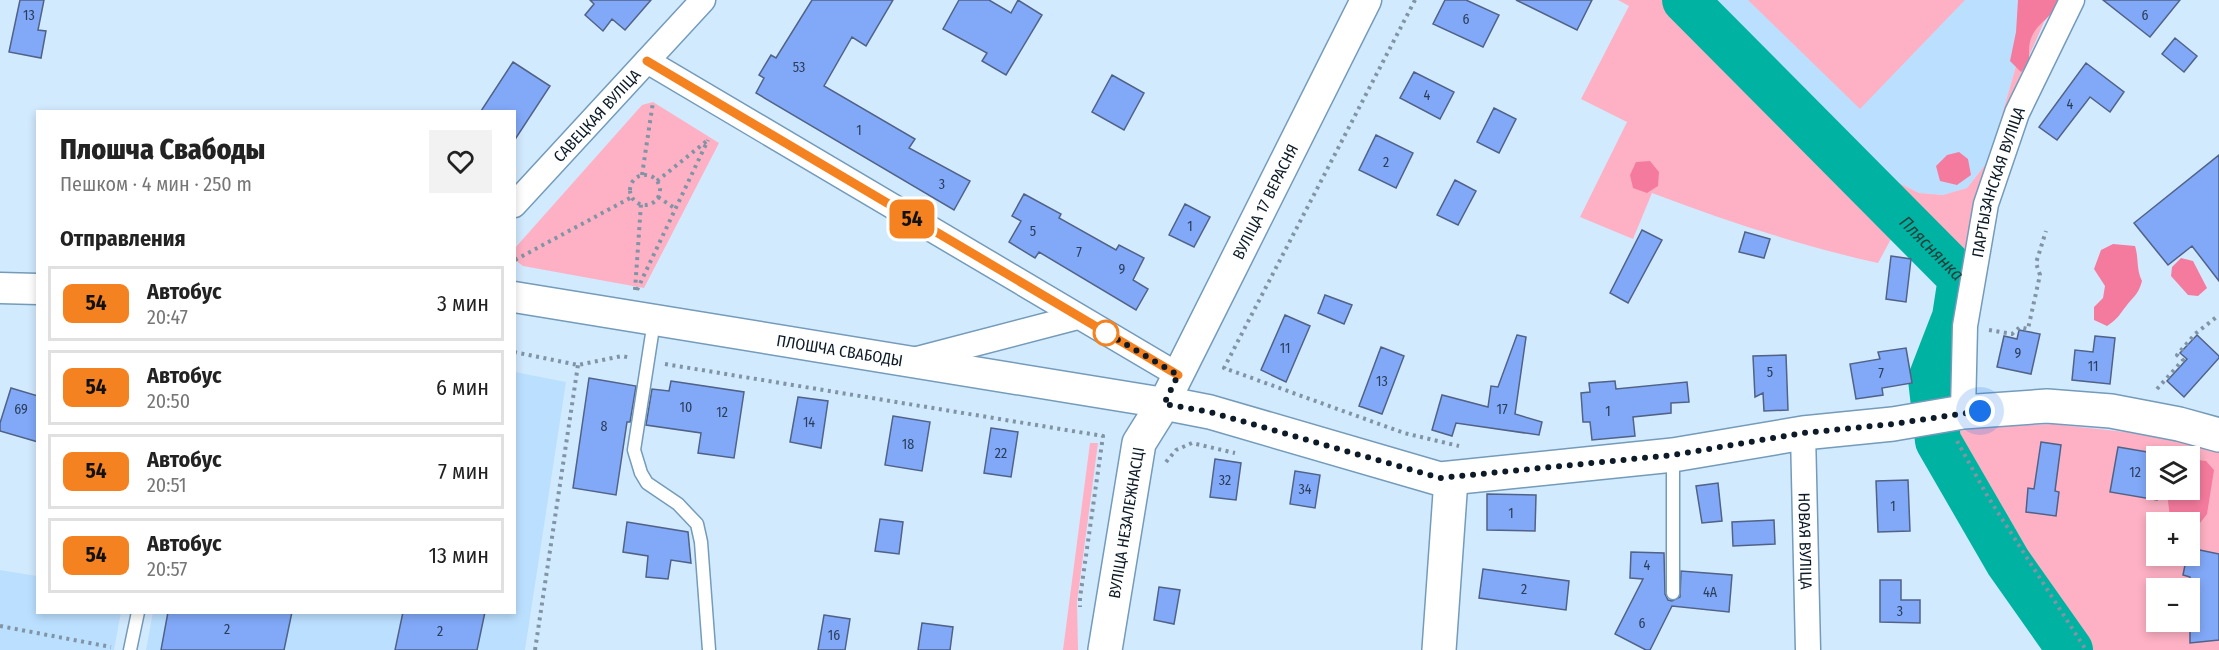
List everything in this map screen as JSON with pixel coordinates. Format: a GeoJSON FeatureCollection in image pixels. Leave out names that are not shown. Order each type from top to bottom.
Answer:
{"type":"FeatureCollection","features":[{"type":"Feature","properties":{"kind":"main road"},"geometry":{"type":"LineString","coordinates":[[1164,404],[1210,412],[1430,477],[1451,478],[1673,455],[1803,433],[1959,420],[2047,406],[2080,407],[2142,416],[2219,435]]}},
{"type":"Feature","properties":{"kind":"main road","name":"ВУЛІЦА НЕЗАЛЕЖНАСЦІ"},"geometry":{"type":"LineString","coordinates":[[1105,650],[1139,443],[1164,404]]}},
{"type":"Feature","properties":{"kind":"main road"},"geometry":{"type":"LineString","coordinates":[[1439,650],[1451,478]]}},
{"type":"Feature","properties":{"kind":"street","name":"САВЕЦКАЯ ВУЛІЦА"},"geometry":{"type":"LineString","coordinates":[[516,203],[703,0]]}},
{"type":"Feature","properties":{"kind":"street","name":"ВУЛІЦА 17 ВЕРАСНЯ"},"geometry":{"type":"LineString","coordinates":[[1164,404],[1366,0]]}},
{"type":"Feature","properties":{"kind":"street","name":"ПАРТЫЗАНСКАЯ ВУЛІЦА"},"geometry":{"type":"LineString","coordinates":[[1959,420],[1965,326],[1986,204],[2017,113],[2072,0]]}},
{"type":"Feature","properties":{"kind":"street"},"geometry":{"type":"LineString","coordinates":[[647,61],[1178,375]]}},
{"type":"Feature","properties":{"kind":"street"},"geometry":{"type":"LineString","coordinates":[[0,288],[36,289]]}},
{"type":"Feature","properties":{"kind":"street","name":"ПЛОШЧА СВАБОДЫ"},"geometry":{"type":"LineString","coordinates":[[516,297],[1164,404]]}},
{"type":"Feature","properties":{"kind":"street"},"geometry":{"type":"LineString","coordinates":[[909,362],[1078,317]]}},
{"type":"Feature","properties":{"kind":"street","name":"НОВАЯ ВУЛІЦА"},"geometry":{"type":"LineString","coordinates":[[1803,433],[1808,650]]}},
{"type":"Feature","properties":{"kind":"lane"},"geometry":{"type":"LineString","coordinates":[[654,320],[634,450],[641,473],[647,483],[678,504],[697,524],[701,542],[709,650]]}},
{"type":"Feature","properties":{"kind":"lane"},"geometry":{"type":"LineString","coordinates":[[1673,455],[1673,593]]}},
{"type":"Feature","properties":{"kind":"lane"},"geometry":{"type":"LineString","coordinates":[[130,650],[138,614]]}},
{"type":"Feature","properties":{"kind":"path"},"geometry":{"type":"LineString","coordinates":[[1415,0],[1224,368],[1404,433],[1469,449]]}},
{"type":"Feature","properties":{"kind":"path"},"geometry":{"type":"LineString","coordinates":[[642,175],[652,177],[657,181],[660,189],[658,197],[651,203],[641,204],[632,197],[631,186],[642,175],[653,102]]}},
{"type":"Feature","properties":{"kind":"path"},"geometry":{"type":"LineString","coordinates":[[641,204],[635,293],[708,140],[657,181]]}},
{"type":"Feature","properties":{"kind":"path"},"geometry":{"type":"LineString","coordinates":[[516,259],[632,197]]}},
{"type":"Feature","properties":{"kind":"path"},"geometry":{"type":"LineString","coordinates":[[658,197],[676,209]]}},
{"type":"Feature","properties":{"kind":"path"},"geometry":{"type":"LineString","coordinates":[[1965,326],[2012,334],[2020,327],[2028,328],[2040,275],[2036,263],[2046,231]]}},
{"type":"Feature","properties":{"kind":"path"},"geometry":{"type":"LineString","coordinates":[[2154,393],[2183,360],[2177,355],[2195,334],[2219,315]]}},
{"type":"Feature","properties":{"kind":"path"},"geometry":{"type":"LineString","coordinates":[[516,352],[578,365],[622,356],[1103,436],[1080,609]]}},
{"type":"Feature","properties":{"kind":"path"},"geometry":{"type":"LineString","coordinates":[[535,650],[578,365]]}},
{"type":"Feature","properties":{"kind":"path"},"geometry":{"type":"LineString","coordinates":[[1959,420],[1955,438],[1988,497],[2086,650]]}},
{"type":"Feature","properties":{"kind":"path"},"geometry":{"type":"LineString","coordinates":[[1176,450],[1192,443]]}},
{"type":"Feature","properties":{"kind":"path"},"geometry":{"type":"LineString","coordinates":[[0,626],[116,648]]}},
{"type":"Feature","properties":{"kind":"shaded area"},"geometry":{"type":"Polygon","coordinates":[[[1618,0],[1705,0],[1883,175],[1919,193],[1943,195],[1967,188],[1989,160],[2035,0],[2061,0],[2044,22],[2009,102],[1982,188],[1955,378],[1947,391],[1933,395],[1931,379],[1955,317],[1961,278],[1930,247],[1891,239],[1878,263],[1764,232],[1652,193],[1633,239],[1580,217],[1627,122],[1581,99],[1629,6],[1618,0]]]}},
{"type":"Feature","properties":{"kind":"shaded area"},"geometry":{"type":"Polygon","coordinates":[[[1705,0],[2035,0],[1989,160],[1967,188],[1944,195],[1919,193],[1883,175],[1705,0]]]}},
{"type":"Feature","properties":{"kind":"shaded area"},"geometry":{"type":"Polygon","coordinates":[[[1748,0],[1965,0],[1860,109],[1748,0]]]}},
{"type":"Feature","properties":{"kind":"shaded area"},"geometry":{"type":"Polygon","coordinates":[[[2018,0],[2061,0],[2033,33],[2029,50],[2030,63],[2021,72],[2010,61],[2016,32],[2018,0]]]}},
{"type":"Feature","properties":{"kind":"shaded area"},"geometry":{"type":"Polygon","coordinates":[[[653,102],[719,143],[644,288],[523,266],[516,261],[516,247],[642,105],[653,102]]]}},
{"type":"Feature","properties":{"kind":"shaded area"},"geometry":{"type":"Polygon","coordinates":[[[1959,152],[1968,159],[1971,175],[1957,185],[1940,181],[1936,166],[1947,155],[1959,152]]]}},
{"type":"Feature","properties":{"kind":"shaded area"},"geometry":{"type":"Polygon","coordinates":[[[1650,161],[1659,172],[1658,186],[1647,193],[1633,188],[1630,175],[1636,162],[1650,161]]]}},
{"type":"Feature","properties":{"kind":"shaded area"},"geometry":{"type":"Polygon","coordinates":[[[2113,244],[2135,246],[2142,281],[2136,294],[2117,318],[2107,326],[2094,320],[2094,307],[2103,298],[2105,286],[2094,269],[2101,250],[2113,244]]]}},
{"type":"Feature","properties":{"kind":"shaded area"},"geometry":{"type":"Polygon","coordinates":[[[2181,258],[2193,261],[2207,288],[2198,296],[2188,295],[2171,276],[2172,267],[2181,258]]]}},
{"type":"Feature","properties":{"kind":"shaded area"},"geometry":{"type":"Polygon","coordinates":[[[516,372],[566,382],[525,650],[146,650],[153,614],[516,614],[516,372]]]}},
{"type":"Feature","properties":{"kind":"shaded area"},"geometry":{"type":"Polygon","coordinates":[[[2052,424],[2154,435],[2219,450],[2219,650],[2070,650],[2008,562],[1938,441],[1937,435],[1984,427],[2052,424]]]}},
{"type":"Feature","properties":{"kind":"shaded area"},"geometry":{"type":"Polygon","coordinates":[[[1090,443],[1098,443],[1077,602],[1078,650],[1063,650],[1090,443]]]}},
{"type":"Feature","properties":{"kind":"shaded area"},"geometry":{"type":"Polygon","coordinates":[[[2200,460],[2206,461],[2214,470],[2207,514],[2200,523],[2200,512],[2169,512],[2168,501],[2200,500],[2200,460]]]}},
{"type":"Feature","properties":{"kind":"shaded area"},"geometry":{"type":"Polygon","coordinates":[[[0,570],[36,576],[36,614],[121,614],[114,650],[0,650],[0,570]]]}},
{"type":"Feature","properties":{"kind":"building"},"geometry":{"type":"Polygon","coordinates":[[[20,0],[44,0],[38,30],[46,31],[41,58],[9,52],[20,0]]]}},
{"type":"Feature","properties":{"kind":"building"},"geometry":{"type":"Polygon","coordinates":[[[590,0],[651,0],[625,30],[612,19],[603,31],[585,15],[594,4],[590,0]]]}},
{"type":"Feature","properties":{"kind":"building"},"geometry":{"type":"Polygon","coordinates":[[[812,0],[893,0],[866,46],[852,37],[824,86],[915,139],[909,148],[970,181],[954,210],[756,93],[764,78],[759,75],[771,55],[776,58],[812,0]]]}},
{"type":"Feature","properties":{"kind":"building"},"geometry":{"type":"Polygon","coordinates":[[[959,0],[989,0],[1011,13],[1018,0],[1042,15],[1006,75],[982,61],[987,53],[943,29],[959,0]]]}},
{"type":"Feature","properties":{"kind":"building"},"geometry":{"type":"Polygon","coordinates":[[[1445,0],[1466,0],[1499,15],[1483,47],[1433,24],[1445,0]]]}},
{"type":"Feature","properties":{"kind":"building"},"geometry":{"type":"Polygon","coordinates":[[[1516,0],[1592,0],[1577,30],[1516,0]]]}},
{"type":"Feature","properties":{"kind":"building"},"geometry":{"type":"Polygon","coordinates":[[[2103,0],[2180,0],[2150,37],[2103,0]]]}},
{"type":"Feature","properties":{"kind":"building"},"geometry":{"type":"Polygon","coordinates":[[[2175,38],[2197,56],[2184,72],[2162,54],[2175,38]]]}},
{"type":"Feature","properties":{"kind":"building"},"geometry":{"type":"Polygon","coordinates":[[[513,62],[550,86],[516,138],[516,110],[482,110],[513,62]]]}},
{"type":"Feature","properties":{"kind":"building"},"geometry":{"type":"Polygon","coordinates":[[[2086,63],[2124,92],[2110,112],[2090,97],[2057,140],[2039,127],[2086,63]]]}},
{"type":"Feature","properties":{"kind":"building"},"geometry":{"type":"Polygon","coordinates":[[[1414,72],[1454,92],[1440,119],[1400,98],[1414,72]]]}},
{"type":"Feature","properties":{"kind":"building"},"geometry":{"type":"Polygon","coordinates":[[[1112,75],[1144,93],[1124,130],[1092,112],[1112,75]]]}},
{"type":"Feature","properties":{"kind":"building"},"geometry":{"type":"Polygon","coordinates":[[[1494,108],[1516,119],[1499,153],[1477,142],[1494,108]]]}},
{"type":"Feature","properties":{"kind":"building"},"geometry":{"type":"Polygon","coordinates":[[[1376,135],[1413,153],[1396,188],[1359,170],[1376,135]]]}},
{"type":"Feature","properties":{"kind":"building"},"geometry":{"type":"Polygon","coordinates":[[[2219,155],[2219,281],[2192,246],[2168,265],[2134,223],[2219,155]]]}},
{"type":"Feature","properties":{"kind":"building"},"geometry":{"type":"Polygon","coordinates":[[[1455,180],[1476,191],[1458,225],[1437,215],[1455,180]]]}},
{"type":"Feature","properties":{"kind":"building"},"geometry":{"type":"Polygon","coordinates":[[[1024,194],[1061,214],[1059,218],[1116,250],[1119,245],[1144,258],[1133,280],[1148,289],[1136,310],[1039,252],[1035,258],[1009,242],[1021,221],[1012,216],[1024,194]]]}},
{"type":"Feature","properties":{"kind":"building"},"geometry":{"type":"Polygon","coordinates":[[[1185,204],[1210,217],[1194,247],[1169,235],[1185,204]]]}},
{"type":"Feature","properties":{"kind":"building"},"geometry":{"type":"Polygon","coordinates":[[[1642,230],[1662,240],[1628,303],[1610,293],[1642,230]]]}},
{"type":"Feature","properties":{"kind":"building"},"geometry":{"type":"Polygon","coordinates":[[[1745,232],[1770,239],[1764,258],[1739,252],[1745,232]]]}},
{"type":"Feature","properties":{"kind":"building"},"geometry":{"type":"Polygon","coordinates":[[[1891,256],[1911,259],[1906,302],[1886,299],[1891,256]]]}},
{"type":"Feature","properties":{"kind":"building"},"geometry":{"type":"Polygon","coordinates":[[[1325,295],[1352,305],[1344,324],[1318,313],[1325,295]]]}},
{"type":"Feature","properties":{"kind":"building"},"geometry":{"type":"Polygon","coordinates":[[[1285,315],[1310,326],[1286,382],[1261,370],[1285,315]]]}},
{"type":"Feature","properties":{"kind":"building"},"geometry":{"type":"Polygon","coordinates":[[[2019,330],[2040,334],[2031,374],[1997,367],[2004,336],[2017,339],[2019,330]]]}},
{"type":"Feature","properties":{"kind":"building"},"geometry":{"type":"Polygon","coordinates":[[[1517,335],[1526,337],[1515,414],[1542,422],[1539,435],[1456,423],[1452,436],[1432,430],[1442,395],[1488,407],[1491,386],[1498,387],[1517,335]]]}},
{"type":"Feature","properties":{"kind":"building"},"geometry":{"type":"Polygon","coordinates":[[[2197,335],[2219,358],[2184,397],[2167,381],[2187,359],[2180,353],[2197,335]]]}},
{"type":"Feature","properties":{"kind":"building"},"geometry":{"type":"Polygon","coordinates":[[[2095,336],[2115,338],[2110,384],[2072,380],[2075,350],[2093,352],[2095,336]]]}},
{"type":"Feature","properties":{"kind":"building"},"geometry":{"type":"Polygon","coordinates":[[[1381,347],[1404,356],[1382,414],[1359,406],[1381,347]]]}},
{"type":"Feature","properties":{"kind":"building"},"geometry":{"type":"Polygon","coordinates":[[[1906,348],[1912,383],[1882,388],[1883,395],[1856,399],[1850,364],[1880,359],[1878,352],[1906,348]]]}},
{"type":"Feature","properties":{"kind":"building"},"geometry":{"type":"Polygon","coordinates":[[[1786,355],[1788,410],[1764,411],[1763,393],[1755,397],[1753,356],[1786,355]]]}},
{"type":"Feature","properties":{"kind":"building"},"geometry":{"type":"Polygon","coordinates":[[[589,378],[636,386],[630,422],[627,422],[616,495],[573,488],[589,378]]]}},
{"type":"Feature","properties":{"kind":"building"},"geometry":{"type":"Polygon","coordinates":[[[671,381],[744,392],[734,458],[698,453],[701,433],[646,425],[652,389],[669,391],[671,381]]]}},
{"type":"Feature","properties":{"kind":"building"},"geometry":{"type":"Polygon","coordinates":[[[1615,381],[1616,389],[1687,382],[1689,402],[1671,403],[1671,413],[1633,417],[1635,436],[1592,440],[1590,422],[1583,422],[1581,393],[1590,392],[1589,383],[1615,381]]]}},
{"type":"Feature","properties":{"kind":"building"},"geometry":{"type":"Polygon","coordinates":[[[11,388],[36,395],[36,441],[0,431],[0,423],[11,388]]]}},
{"type":"Feature","properties":{"kind":"building"},"geometry":{"type":"Polygon","coordinates":[[[798,397],[828,401],[821,448],[790,442],[798,397]]]}},
{"type":"Feature","properties":{"kind":"building"},"geometry":{"type":"Polygon","coordinates":[[[893,416],[930,422],[922,471],[885,465],[893,416]]]}},
{"type":"Feature","properties":{"kind":"building"},"geometry":{"type":"Polygon","coordinates":[[[991,428],[1018,432],[1011,477],[984,473],[991,428]]]}},
{"type":"Feature","properties":{"kind":"building"},"geometry":{"type":"Polygon","coordinates":[[[2041,442],[2061,445],[2055,491],[2059,492],[2056,516],[2026,512],[2028,488],[2034,489],[2041,442]]]}},
{"type":"Feature","properties":{"kind":"building"},"geometry":{"type":"Polygon","coordinates":[[[2118,447],[2146,452],[2146,498],[2110,492],[2118,447]]]}},
{"type":"Feature","properties":{"kind":"building"},"geometry":{"type":"Polygon","coordinates":[[[1215,459],[1241,463],[1236,500],[1210,497],[1215,459]]]}},
{"type":"Feature","properties":{"kind":"building"},"geometry":{"type":"Polygon","coordinates":[[[1295,471],[1320,475],[1315,508],[1290,504],[1295,471]]]}},
{"type":"Feature","properties":{"kind":"building"},"geometry":{"type":"Polygon","coordinates":[[[1908,480],[1910,531],[1878,532],[1876,481],[1908,480]]]}},
{"type":"Feature","properties":{"kind":"building"},"geometry":{"type":"Polygon","coordinates":[[[1718,483],[1722,521],[1702,523],[1696,486],[1718,483]]]}},
{"type":"Feature","properties":{"kind":"building"},"geometry":{"type":"Polygon","coordinates":[[[1487,494],[1536,495],[1535,531],[1487,530],[1487,494]]]}},
{"type":"Feature","properties":{"kind":"building"},"geometry":{"type":"Polygon","coordinates":[[[880,519],[903,522],[899,554],[875,551],[880,519]]]}},
{"type":"Feature","properties":{"kind":"building"},"geometry":{"type":"Polygon","coordinates":[[[1774,520],[1775,544],[1733,546],[1732,522],[1774,520]]]}},
{"type":"Feature","properties":{"kind":"building"},"geometry":{"type":"Polygon","coordinates":[[[627,522],[688,532],[691,563],[671,560],[668,579],[646,577],[648,556],[623,552],[627,522]]]}},
{"type":"Feature","properties":{"kind":"building"},"geometry":{"type":"Polygon","coordinates":[[[2200,550],[2219,554],[2219,640],[2190,643],[2190,632],[2200,632],[2200,578],[2183,575],[2185,566],[2200,566],[2200,550]]]}},
{"type":"Feature","properties":{"kind":"building"},"geometry":{"type":"Polygon","coordinates":[[[1631,552],[1664,553],[1665,594],[1668,600],[1672,601],[1680,597],[1681,571],[1732,575],[1729,612],[1672,606],[1650,650],[1615,634],[1643,579],[1630,578],[1631,552]]]}},
{"type":"Feature","properties":{"kind":"building"},"geometry":{"type":"Polygon","coordinates":[[[1483,569],[1569,581],[1566,610],[1479,598],[1483,569]]]}},
{"type":"Feature","properties":{"kind":"building"},"geometry":{"type":"Polygon","coordinates":[[[1880,580],[1901,580],[1901,600],[1920,600],[1920,623],[1880,622],[1880,580]]]}},
{"type":"Feature","properties":{"kind":"building"},"geometry":{"type":"Polygon","coordinates":[[[1159,587],[1180,590],[1174,624],[1154,620],[1159,587]]]}},
{"type":"Feature","properties":{"kind":"building"},"geometry":{"type":"Polygon","coordinates":[[[168,614],[292,614],[284,650],[161,650],[168,614]]]}},
{"type":"Feature","properties":{"kind":"building"},"geometry":{"type":"Polygon","coordinates":[[[403,614],[485,614],[477,650],[395,650],[403,614]]]}},
{"type":"Feature","properties":{"kind":"building"},"geometry":{"type":"Polygon","coordinates":[[[824,615],[850,619],[845,650],[818,650],[824,615]]]}},
{"type":"Feature","properties":{"kind":"building"},"geometry":{"type":"Polygon","coordinates":[[[922,623],[953,627],[950,650],[918,650],[922,623]]]}},
{"type":"Feature","properties":{"kind":"waterway","name":"Пляснянка"},"geometry":{"type":"LineString","coordinates":[[1685,0],[1961,278],[1955,317],[1931,379],[1938,441],[2008,562],[2070,650]]}},
{"type":"Feature","properties":{"kind":"bus line","name":"54"},"geometry":{"type":"LineString","coordinates":[[647,61],[1178,375]]}},
{"type":"Feature","properties":{"kind":"route"},"geometry":{"type":"LineString","coordinates":[[1106,333],[1098,328],[1178,375],[1164,404],[1210,412],[1440,478],[1673,455],[1803,433],[1893,424],[1954,413],[1980,411]]}}]}
